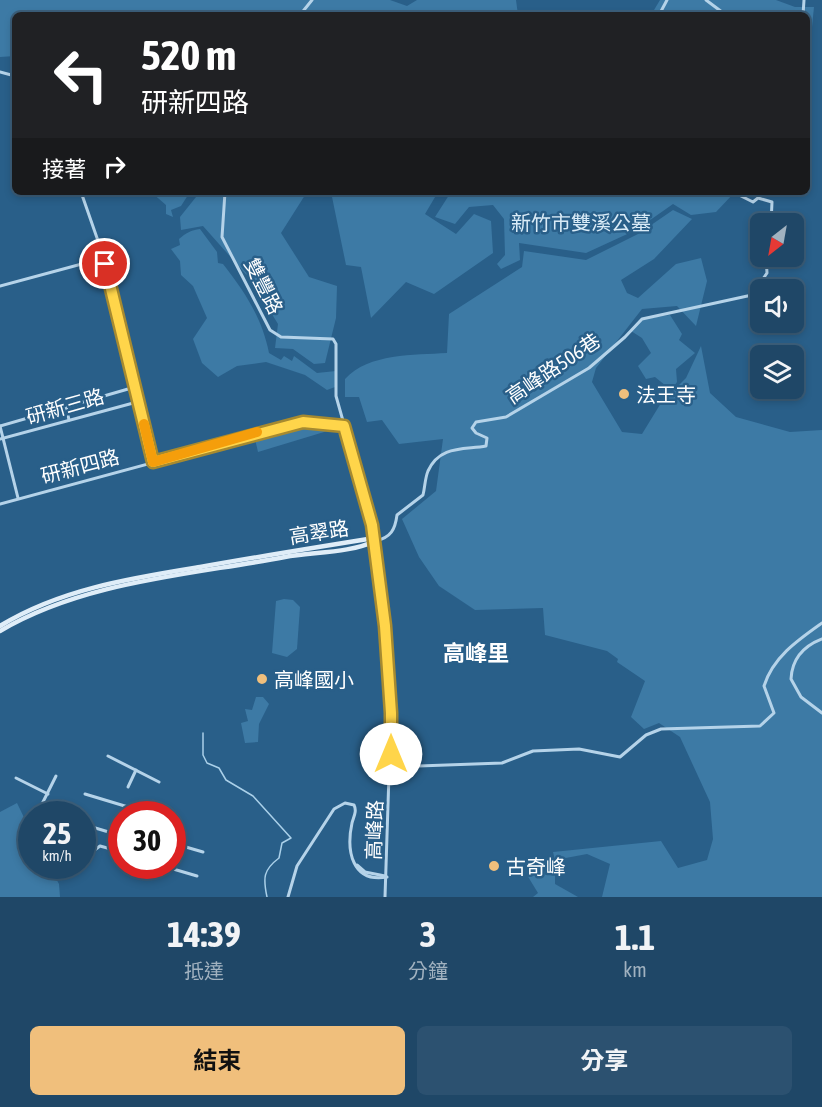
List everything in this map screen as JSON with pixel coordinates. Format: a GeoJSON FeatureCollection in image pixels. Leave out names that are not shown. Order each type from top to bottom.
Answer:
{"type":"FeatureCollection","features":[{"type":"Feature","properties":{"kind":"street"},"geometry":{"type":"LineString","coordinates":[[302,12],[312,0]]}},
{"type":"Feature","properties":{"kind":"street"},"geometry":{"type":"LineString","coordinates":[[706,0],[722,12]]}},
{"type":"Feature","properties":{"kind":"street"},"geometry":{"type":"LineString","coordinates":[[82,195],[104,258],[153,462]]}},
{"type":"Feature","properties":{"kind":"street","name":"雙豐路"},"geometry":{"type":"LineString","coordinates":[[225,195],[222,237],[270,330],[281,337],[333,339]]}},
{"type":"Feature","properties":{"kind":"street"},"geometry":{"type":"LineString","coordinates":[[739,195],[753,202],[758,198],[772,202],[772,213]]}},
{"type":"Feature","properties":{"kind":"street"},"geometry":{"type":"LineString","coordinates":[[0,286],[104,258]]}},
{"type":"Feature","properties":{"kind":"street","name":"高峰路506巷"},"geometry":{"type":"LineString","coordinates":[[375,541],[390,534],[396,526],[397,515],[423,495],[426,474],[441,455],[465,446],[486,446],[487,438],[476,434],[472,428],[476,422],[507,417],[589,368],[642,319],[752,296],[767,273],[767,267]]}},
{"type":"Feature","properties":{"kind":"street","name":"高峰路"},"geometry":{"type":"LineString","coordinates":[[333,339],[336,353],[336,396],[364,488],[375,541],[391,713],[385,897]]}},
{"type":"Feature","properties":{"kind":"street","name":"研新三路"},"geometry":{"type":"LineString","coordinates":[[0,426],[135,387]]}},
{"type":"Feature","properties":{"kind":"street","name":"研新三路"},"geometry":{"type":"LineString","coordinates":[[1,439],[138,402]]}},
{"type":"Feature","properties":{"kind":"street"},"geometry":{"type":"LineString","coordinates":[[66,406],[69,420]]}},
{"type":"Feature","properties":{"kind":"street","name":"研新四路"},"geometry":{"type":"LineString","coordinates":[[0,504],[303,422],[344,426]]}},
{"type":"Feature","properties":{"kind":"street"},"geometry":{"type":"LineString","coordinates":[[0,426],[1,439],[18,498]]}},
{"type":"Feature","properties":{"kind":"street","name":"高翠路"},"geometry":{"type":"LineString","coordinates":[[0,626],[34,606],[72,593],[178,570],[368,539],[375,541]]}},
{"type":"Feature","properties":{"kind":"street","name":"高翠路"},"geometry":{"type":"LineString","coordinates":[[0,631],[36,611],[79,597],[169,576],[375,541]]}},
{"type":"Feature","properties":{"kind":"street"},"geometry":{"type":"LineString","coordinates":[[391,767],[502,763],[533,751],[579,749],[620,757],[646,735],[676,727],[760,726],[774,712],[764,686],[777,660],[797,640],[822,623]]}},
{"type":"Feature","properties":{"kind":"street"},"geometry":{"type":"LineString","coordinates":[[822,639],[802,651],[795,661],[791,679],[801,697],[822,713]]}},
{"type":"Feature","properties":{"kind":"street"},"geometry":{"type":"LineString","coordinates":[[108,756],[159,782]]}},
{"type":"Feature","properties":{"kind":"street"},"geometry":{"type":"LineString","coordinates":[[128,787],[136,770]]}},
{"type":"Feature","properties":{"kind":"street"},"geometry":{"type":"LineString","coordinates":[[44,801],[56,776]]}},
{"type":"Feature","properties":{"kind":"street"},"geometry":{"type":"LineString","coordinates":[[16,778],[48,794]]}},
{"type":"Feature","properties":{"kind":"street"},"geometry":{"type":"LineString","coordinates":[[85,794],[108,801]]}},
{"type":"Feature","properties":{"kind":"street"},"geometry":{"type":"LineString","coordinates":[[288,897],[297,866],[338,805],[350,803],[356,809],[352,825],[354,860],[364,872],[387,877]]}},
{"type":"Feature","properties":{"kind":"street"},"geometry":{"type":"LineString","coordinates":[[186,847],[203,852]]}},
{"type":"Feature","properties":{"kind":"street"},"geometry":{"type":"LineString","coordinates":[[186,873],[197,876]]}},
{"type":"Feature","properties":{"kind":"green space"},"geometry":{"type":"Polygon","coordinates":[[[0,0],[390,0],[407,6],[417,0],[516,0],[518,12],[12,12],[12,56],[0,57],[0,0]]]}},
{"type":"Feature","properties":{"kind":"green space"},"geometry":{"type":"Polygon","coordinates":[[[660,0],[776,0],[795,7],[814,7],[810,29],[810,12],[653,12],[660,0]]]}},
{"type":"Feature","properties":{"kind":"green space"},"geometry":{"type":"Polygon","coordinates":[[[154,195],[188,195],[181,206],[171,210],[173,217],[166,214],[166,205],[154,195]]]}},
{"type":"Feature","properties":{"kind":"green space"},"geometry":{"type":"Polygon","coordinates":[[[198,195],[305,195],[281,233],[309,277],[337,286],[336,318],[325,363],[314,364],[293,349],[275,348],[278,324],[251,280],[203,226],[181,230],[180,217],[198,195]]]}},
{"type":"Feature","properties":{"kind":"green space"},"geometry":{"type":"Polygon","coordinates":[[[332,195],[436,195],[425,214],[456,234],[474,214],[491,221],[493,253],[434,294],[406,282],[371,318],[361,267],[346,265],[332,195]]]}},
{"type":"Feature","properties":{"kind":"green space","name":"新竹市雙溪公墓"},"geometry":{"type":"Polygon","coordinates":[[[449,195],[732,195],[716,212],[691,215],[673,204],[636,230],[586,253],[519,243],[520,260],[501,269],[497,264],[505,255],[504,219],[493,205],[469,207],[455,224],[435,217],[449,195]]]}},
{"type":"Feature","properties":{"kind":"green space"},"geometry":{"type":"Polygon","coordinates":[[[673,210],[692,219],[654,259],[621,280],[627,293],[638,298],[676,264],[701,258],[707,281],[696,326],[677,306],[642,309],[596,368],[592,382],[622,432],[642,434],[661,403],[686,378],[701,346],[710,393],[736,417],[790,432],[822,430],[822,897],[602,897],[610,864],[587,854],[555,860],[553,852],[661,841],[678,868],[707,860],[713,839],[710,802],[680,737],[659,723],[644,729],[631,717],[645,681],[617,662],[618,659],[607,651],[545,635],[543,608],[475,610],[439,586],[419,557],[402,519],[436,491],[443,439],[399,444],[382,420],[367,422],[359,397],[345,397],[345,379],[366,364],[407,355],[447,353],[449,314],[522,267],[524,251],[586,260],[638,234],[673,210]]]}},
{"type":"Feature","properties":{"kind":"green space"},"geometry":{"type":"Polygon","coordinates":[[[200,229],[217,252],[218,263],[223,264],[252,306],[262,328],[269,353],[281,360],[284,356],[292,361],[294,356],[317,373],[336,371],[335,387],[327,390],[305,375],[266,362],[237,366],[218,377],[202,363],[193,339],[207,318],[193,286],[181,275],[180,261],[171,249],[180,245],[179,239],[184,235],[200,229]]]}},
{"type":"Feature","properties":{"kind":"green space"},"geometry":{"type":"Polygon","coordinates":[[[670,315],[682,334],[679,340],[695,353],[676,369],[677,382],[671,390],[655,377],[646,379],[638,366],[651,353],[642,338],[631,331],[642,319],[670,315]]]}},
{"type":"Feature","properties":{"kind":"green space"},"geometry":{"type":"Polygon","coordinates":[[[303,425],[334,429],[258,452],[255,439],[303,425]]]}},
{"type":"Feature","properties":{"kind":"green space"},"geometry":{"type":"Polygon","coordinates":[[[293,600],[300,607],[297,649],[287,657],[272,653],[276,601],[293,600]]]}},
{"type":"Feature","properties":{"kind":"green space"},"geometry":{"type":"Polygon","coordinates":[[[256,697],[263,697],[269,704],[259,724],[258,742],[245,743],[241,723],[248,721],[245,709],[252,710],[256,697]]]}},
{"type":"Feature","properties":{"kind":"green space"},"geometry":{"type":"Polygon","coordinates":[[[17,803],[18,805],[18,879],[56,879],[60,897],[0,897],[0,812],[17,803]]]}},
{"type":"Feature","properties":{"kind":"green space"},"geometry":{"type":"Polygon","coordinates":[[[555,869],[555,884],[578,897],[533,897],[538,893],[527,875],[555,869]]]}},
{"type":"Feature","properties":{"kind":"waterway"},"geometry":{"type":"LineString","coordinates":[[203,733],[203,755],[207,763],[219,768],[226,780],[253,796],[291,838],[282,843],[279,858],[267,871],[265,879],[267,897]]}},
{"type":"Feature","properties":{"kind":"slow traffic"},"geometry":{"type":"LineString","coordinates":[[144,424],[153,462],[257,432]]}},
{"type":"Feature","properties":{"kind":"place","name":"法王寺"},"geometry":{"type":"Point","coordinates":[624,394]}},
{"type":"Feature","properties":{"kind":"place","name":"高峰國小"},"geometry":{"type":"Point","coordinates":[262,679]}},
{"type":"Feature","properties":{"kind":"place","name":"古奇峰"},"geometry":{"type":"Point","coordinates":[494,866]}},
{"type":"Feature","properties":{"kind":"district","name":"高峰里"},"geometry":{"type":"Point","coordinates":[476,653]}},
{"type":"Feature","properties":{"kind":"route"},"geometry":{"type":"LineString","coordinates":[[105,264],[153,462],[303,422],[344,426],[364,488],[372,525],[385,626],[391,713],[391,754]]}}]}
